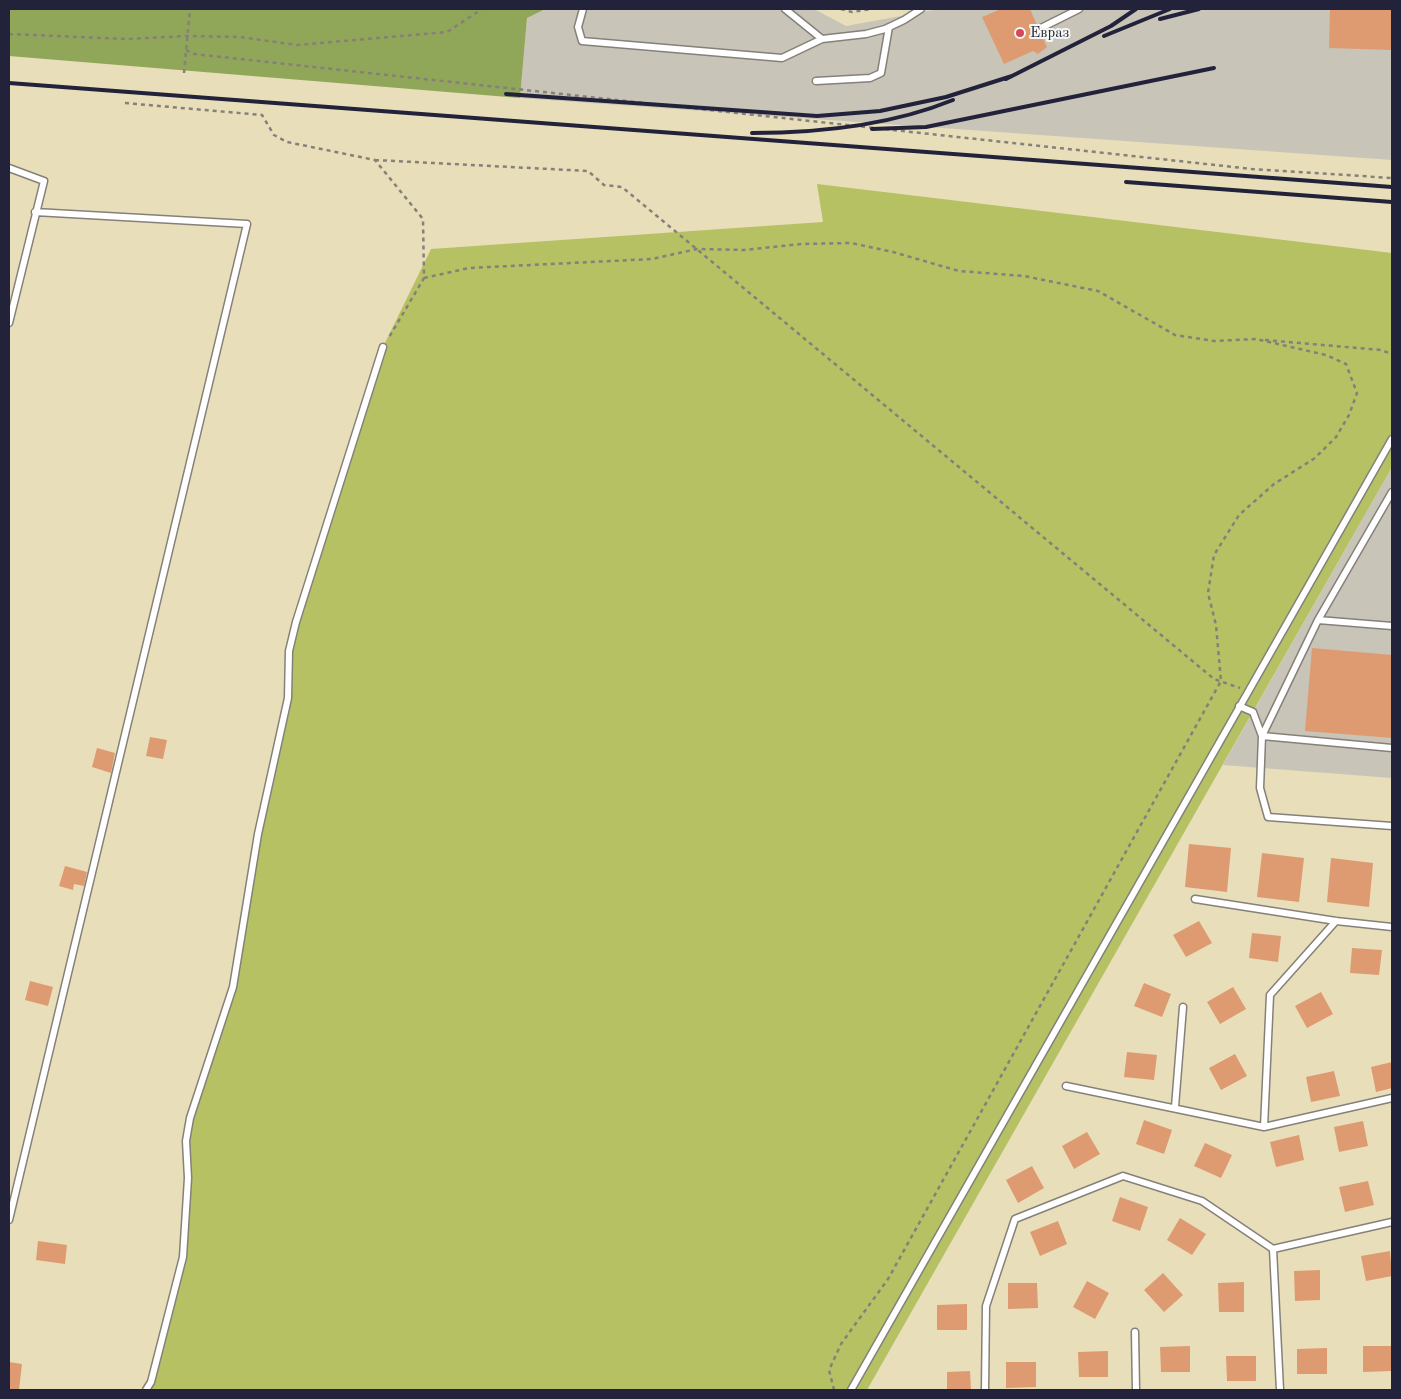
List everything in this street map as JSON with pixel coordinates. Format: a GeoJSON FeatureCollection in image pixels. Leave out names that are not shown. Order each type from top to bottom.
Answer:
{"type":"FeatureCollection","features":[{"type":"Feature","properties":{"kind":"lane"},"geometry":{"type":"LineString","coordinates":[[583,9],[578,27],[579,36],[582,41],[782,58],[822,39],[866,34],[889,27],[921,9]]}},
{"type":"Feature","properties":{"kind":"lane"},"geometry":{"type":"LineString","coordinates":[[785,9],[822,39]]}},
{"type":"Feature","properties":{"kind":"lane"},"geometry":{"type":"LineString","coordinates":[[1038,29],[1079,9]]}},
{"type":"Feature","properties":{"kind":"lane"},"geometry":{"type":"LineString","coordinates":[[816,81],[870,78],[881,73],[889,27]]}},
{"type":"Feature","properties":{"kind":"lane"},"geometry":{"type":"LineString","coordinates":[[9,168],[44,181],[9,323]]}},
{"type":"Feature","properties":{"kind":"lane"},"geometry":{"type":"LineString","coordinates":[[9,1220],[247,224],[35,212]]}},
{"type":"Feature","properties":{"kind":"lane"},"geometry":{"type":"LineString","coordinates":[[146,1390],[151,1382],[183,1258],[188,1178],[186,1141],[190,1118],[233,987],[258,834],[288,698],[289,651],[296,622],[383,347]]}},
{"type":"Feature","properties":{"kind":"lane"},"geometry":{"type":"LineString","coordinates":[[851,1390],[1392,439]]}},
{"type":"Feature","properties":{"kind":"lane"},"geometry":{"type":"LineString","coordinates":[[1262,736],[1318,620],[1392,492]]}},
{"type":"Feature","properties":{"kind":"lane"},"geometry":{"type":"LineString","coordinates":[[1318,620],[1392,626]]}},
{"type":"Feature","properties":{"kind":"lane"},"geometry":{"type":"LineString","coordinates":[[1239,706],[1253,712],[1262,736],[1260,788],[1268,816],[1392,826]]}},
{"type":"Feature","properties":{"kind":"lane"},"geometry":{"type":"LineString","coordinates":[[1262,736],[1392,748]]}},
{"type":"Feature","properties":{"kind":"lane"},"geometry":{"type":"LineString","coordinates":[[1194,899],[1336,921],[1392,927]]}},
{"type":"Feature","properties":{"kind":"lane"},"geometry":{"type":"LineString","coordinates":[[1264,1127],[1270,995],[1336,921]]}},
{"type":"Feature","properties":{"kind":"lane"},"geometry":{"type":"LineString","coordinates":[[1175,1107],[1183,1007]]}},
{"type":"Feature","properties":{"kind":"lane"},"geometry":{"type":"LineString","coordinates":[[1066,1086],[1175,1107],[1264,1127],[1392,1098]]}},
{"type":"Feature","properties":{"kind":"lane"},"geometry":{"type":"LineString","coordinates":[[985,1390],[986,1306],[1015,1219],[1123,1176],[1202,1201],[1272,1249],[1392,1222]]}},
{"type":"Feature","properties":{"kind":"lane"},"geometry":{"type":"LineString","coordinates":[[1272,1249],[1280,1390]]}},
{"type":"Feature","properties":{"kind":"lane"},"geometry":{"type":"LineString","coordinates":[[1136,1332],[1136,1390]]}},
{"type":"Feature","properties":{"kind":"path"},"geometry":{"type":"LineString","coordinates":[[184,73],[190,9]]}},
{"type":"Feature","properties":{"kind":"path"},"geometry":{"type":"LineString","coordinates":[[9,34],[127,39],[187,36],[240,37],[297,45],[448,32],[482,9]]}},
{"type":"Feature","properties":{"kind":"path"},"geometry":{"type":"LineString","coordinates":[[841,9],[852,12],[872,9]]}},
{"type":"Feature","properties":{"kind":"path"},"geometry":{"type":"LineString","coordinates":[[186,50],[194,54],[1252,169],[1392,178]]}},
{"type":"Feature","properties":{"kind":"path"},"geometry":{"type":"LineString","coordinates":[[126,103],[262,115],[274,135],[287,142],[375,160],[588,170],[604,185],[622,187],[1207,672],[1221,681],[1240,687],[1239,706]]}},
{"type":"Feature","properties":{"kind":"path"},"geometry":{"type":"LineString","coordinates":[[375,160],[423,219],[424,278],[383,347]]}},
{"type":"Feature","properties":{"kind":"path"},"geometry":{"type":"LineString","coordinates":[[424,278],[469,268],[652,259],[698,249],[744,250],[801,244],[851,243],[893,252],[959,272],[1024,276],[1098,291],[1175,335],[1214,341],[1256,339],[1381,350],[1392,354]]}},
{"type":"Feature","properties":{"kind":"path"},"geometry":{"type":"LineString","coordinates":[[834,1390],[829,1370],[841,1344],[888,1279],[1221,681],[1216,625],[1208,593],[1214,555],[1238,515],[1274,484],[1315,458],[1336,437],[1349,415],[1357,393],[1346,364],[1326,355],[1256,339]]}},
{"type":"Feature","properties":{"kind":"shaded area"},"geometry":{"type":"Polygon","coordinates":[[[541,9],[814,9],[846,26],[939,9],[1392,9],[1392,160],[520,98],[527,18],[541,9]]]}},
{"type":"Feature","properties":{"kind":"shaded area"},"geometry":{"type":"Polygon","coordinates":[[[1392,467],[1392,778],[1223,765],[1253,712],[1392,467]]]}},
{"type":"Feature","properties":{"kind":"green space"},"geometry":{"type":"Polygon","coordinates":[[[9,9],[545,9],[527,18],[520,98],[9,56],[9,9]]]}},
{"type":"Feature","properties":{"kind":"green space"},"geometry":{"type":"Polygon","coordinates":[[[817,184],[1392,253],[1392,467],[867,1390],[146,1390],[183,1257],[186,1141],[190,1118],[233,987],[258,834],[288,698],[289,651],[383,347],[431,249],[823,222],[817,184]]]}},
{"type":"Feature","properties":{"kind":"building"},"geometry":{"type":"Polygon","coordinates":[[[1001,9],[1030,9],[1037,25],[1034,31],[1041,34],[1047,47],[1038,54],[1033,51],[1004,64],[982,17],[1001,9]]]}},
{"type":"Feature","properties":{"kind":"building"},"geometry":{"type":"Polygon","coordinates":[[[1330,9],[1392,9],[1392,50],[1329,48],[1330,9]]]}},
{"type":"Feature","properties":{"kind":"building"},"geometry":{"type":"Polygon","coordinates":[[[1312,648],[1392,655],[1392,738],[1305,731],[1312,648]]]}},
{"type":"Feature","properties":{"kind":"building"},"geometry":{"type":"Polygon","coordinates":[[[150,737],[167,740],[163,759],[146,756],[150,737]]]}},
{"type":"Feature","properties":{"kind":"building"},"geometry":{"type":"Polygon","coordinates":[[[97,748],[115,753],[111,773],[92,767],[97,748]]]}},
{"type":"Feature","properties":{"kind":"building"},"geometry":{"type":"Polygon","coordinates":[[[1189,844],[1231,848],[1227,892],[1185,887],[1189,844]]]}},
{"type":"Feature","properties":{"kind":"building"},"geometry":{"type":"Polygon","coordinates":[[[1262,853],[1304,858],[1299,902],[1257,897],[1262,853]]]}},
{"type":"Feature","properties":{"kind":"building"},"geometry":{"type":"Polygon","coordinates":[[[1331,858],[1373,863],[1369,907],[1327,902],[1331,858]]]}},
{"type":"Feature","properties":{"kind":"building"},"geometry":{"type":"Polygon","coordinates":[[[65,866],[87,872],[84,886],[74,884],[73,890],[59,886],[65,866]]]}},
{"type":"Feature","properties":{"kind":"building"},"geometry":{"type":"Polygon","coordinates":[[[1199,921],[1212,943],[1186,957],[1173,935],[1199,921]]]}},
{"type":"Feature","properties":{"kind":"building"},"geometry":{"type":"Polygon","coordinates":[[[1252,933],[1281,936],[1278,962],[1249,958],[1252,933]]]}},
{"type":"Feature","properties":{"kind":"building"},"geometry":{"type":"Polygon","coordinates":[[[1352,948],[1382,950],[1379,975],[1350,973],[1352,948]]]}},
{"type":"Feature","properties":{"kind":"building"},"geometry":{"type":"Polygon","coordinates":[[[30,981],[53,987],[48,1006],[25,1000],[30,981]]]}},
{"type":"Feature","properties":{"kind":"building"},"geometry":{"type":"Polygon","coordinates":[[[1144,983],[1171,994],[1162,1017],[1134,1006],[1144,983]]]}},
{"type":"Feature","properties":{"kind":"building"},"geometry":{"type":"Polygon","coordinates":[[[1233,987],[1246,1009],[1220,1024],[1207,1002],[1233,987]]]}},
{"type":"Feature","properties":{"kind":"building"},"geometry":{"type":"Polygon","coordinates":[[[1321,992],[1333,1014],[1307,1028],[1295,1006],[1321,992]]]}},
{"type":"Feature","properties":{"kind":"building"},"geometry":{"type":"Polygon","coordinates":[[[1127,1052],[1157,1055],[1154,1080],[1124,1077],[1127,1052]]]}},
{"type":"Feature","properties":{"kind":"building"},"geometry":{"type":"Polygon","coordinates":[[[1235,1054],[1247,1076],[1221,1090],[1209,1068],[1235,1054]]]}},
{"type":"Feature","properties":{"kind":"building"},"geometry":{"type":"Polygon","coordinates":[[[1392,1062],[1392,1088],[1376,1092],[1371,1067],[1392,1062]]]}},
{"type":"Feature","properties":{"kind":"building"},"geometry":{"type":"Polygon","coordinates":[[[1334,1071],[1340,1096],[1311,1102],[1306,1077],[1334,1071]]]}},
{"type":"Feature","properties":{"kind":"building"},"geometry":{"type":"Polygon","coordinates":[[[1144,1120],[1172,1130],[1164,1154],[1136,1144],[1144,1120]]]}},
{"type":"Feature","properties":{"kind":"building"},"geometry":{"type":"Polygon","coordinates":[[[1363,1121],[1368,1146],[1339,1152],[1334,1127],[1363,1121]]]}},
{"type":"Feature","properties":{"kind":"building"},"geometry":{"type":"Polygon","coordinates":[[[1087,1132],[1100,1154],[1074,1169],[1062,1146],[1087,1132]]]}},
{"type":"Feature","properties":{"kind":"building"},"geometry":{"type":"Polygon","coordinates":[[[1299,1135],[1304,1160],[1276,1167],[1270,1142],[1299,1135]]]}},
{"type":"Feature","properties":{"kind":"building"},"geometry":{"type":"Polygon","coordinates":[[[1205,1143],[1232,1155],[1221,1178],[1194,1166],[1205,1143]]]}},
{"type":"Feature","properties":{"kind":"building"},"geometry":{"type":"Polygon","coordinates":[[[1032,1166],[1044,1188],[1018,1203],[1006,1180],[1032,1166]]]}},
{"type":"Feature","properties":{"kind":"building"},"geometry":{"type":"Polygon","coordinates":[[[1368,1181],[1374,1205],[1345,1212],[1339,1187],[1368,1181]]]}},
{"type":"Feature","properties":{"kind":"building"},"geometry":{"type":"Polygon","coordinates":[[[1120,1197],[1148,1207],[1140,1231],[1112,1221],[1120,1197]]]}},
{"type":"Feature","properties":{"kind":"building"},"geometry":{"type":"Polygon","coordinates":[[[1180,1218],[1206,1234],[1192,1255],[1167,1240],[1180,1218]]]}},
{"type":"Feature","properties":{"kind":"building"},"geometry":{"type":"Polygon","coordinates":[[[1058,1221],[1067,1244],[1040,1256],[1030,1232],[1058,1221]]]}},
{"type":"Feature","properties":{"kind":"building"},"geometry":{"type":"Polygon","coordinates":[[[38,1241],[67,1245],[65,1264],[36,1260],[38,1241]]]}},
{"type":"Feature","properties":{"kind":"building"},"geometry":{"type":"Polygon","coordinates":[[[1390,1251],[1392,1276],[1366,1281],[1361,1256],[1390,1251]]]}},
{"type":"Feature","properties":{"kind":"building"},"geometry":{"type":"Polygon","coordinates":[[[1320,1270],[1320,1300],[1295,1301],[1294,1271],[1320,1270]]]}},
{"type":"Feature","properties":{"kind":"building"},"geometry":{"type":"Polygon","coordinates":[[[1163,1273],[1183,1295],[1164,1312],[1144,1290],[1163,1273]]]}},
{"type":"Feature","properties":{"kind":"building"},"geometry":{"type":"Polygon","coordinates":[[[1087,1281],[1109,1293],[1095,1319],[1073,1307],[1087,1281]]]}},
{"type":"Feature","properties":{"kind":"building"},"geometry":{"type":"Polygon","coordinates":[[[1244,1282],[1244,1312],[1219,1312],[1218,1283],[1244,1282]]]}},
{"type":"Feature","properties":{"kind":"building"},"geometry":{"type":"Polygon","coordinates":[[[1008,1283],[1037,1283],[1038,1308],[1008,1309],[1008,1283]]]}},
{"type":"Feature","properties":{"kind":"building"},"geometry":{"type":"Polygon","coordinates":[[[967,1304],[967,1330],[937,1330],[937,1305],[967,1304]]]}},
{"type":"Feature","properties":{"kind":"building"},"geometry":{"type":"Polygon","coordinates":[[[1190,1346],[1190,1372],[1161,1372],[1160,1347],[1190,1346]]]}},
{"type":"Feature","properties":{"kind":"building"},"geometry":{"type":"Polygon","coordinates":[[[1363,1346],[1392,1346],[1392,1371],[1363,1372],[1363,1346]]]}},
{"type":"Feature","properties":{"kind":"building"},"geometry":{"type":"Polygon","coordinates":[[[1327,1348],[1327,1374],[1297,1374],[1297,1349],[1327,1348]]]}},
{"type":"Feature","properties":{"kind":"building"},"geometry":{"type":"Polygon","coordinates":[[[1108,1351],[1108,1377],[1079,1377],[1078,1352],[1108,1351]]]}},
{"type":"Feature","properties":{"kind":"building"},"geometry":{"type":"Polygon","coordinates":[[[1226,1356],[1256,1356],[1256,1381],[1227,1381],[1226,1356]]]}},
{"type":"Feature","properties":{"kind":"building"},"geometry":{"type":"Polygon","coordinates":[[[9,1362],[22,1364],[19,1390],[9,1390],[9,1362]]]}},
{"type":"Feature","properties":{"kind":"building"},"geometry":{"type":"Polygon","coordinates":[[[1006,1362],[1036,1362],[1036,1387],[1006,1388],[1006,1362]]]}},
{"type":"Feature","properties":{"kind":"building"},"geometry":{"type":"Polygon","coordinates":[[[970,1371],[971,1390],[947,1390],[947,1372],[970,1371]]]}},
{"type":"Feature","properties":{"kind":"railway"},"geometry":{"type":"LineString","coordinates":[[1006,79],[1111,26],[1136,9]]}},
{"type":"Feature","properties":{"kind":"railway"},"geometry":{"type":"LineString","coordinates":[[1104,36],[1170,9]]}},
{"type":"Feature","properties":{"kind":"railway"},"geometry":{"type":"LineString","coordinates":[[1160,19],[1199,9]]}},
{"type":"Feature","properties":{"kind":"railway"},"geometry":{"type":"LineString","coordinates":[[872,129],[926,127],[1214,68]]}},
{"type":"Feature","properties":{"kind":"railway"},"geometry":{"type":"LineString","coordinates":[[506,94],[817,116],[880,111],[946,97],[1012,76]]}},
{"type":"Feature","properties":{"kind":"railway"},"geometry":{"type":"LineString","coordinates":[[9,83],[1392,187]]}},
{"type":"Feature","properties":{"kind":"railway"},"geometry":{"type":"LineString","coordinates":[[752,133],[803,132],[879,122],[929,109],[953,100]]}},
{"type":"Feature","properties":{"kind":"railway"},"geometry":{"type":"LineString","coordinates":[[1126,182],[1392,202]]}},
{"type":"Feature","properties":{"kind":"place","name":"Евраз"},"geometry":{"type":"Point","coordinates":[1020,33]}}]}
